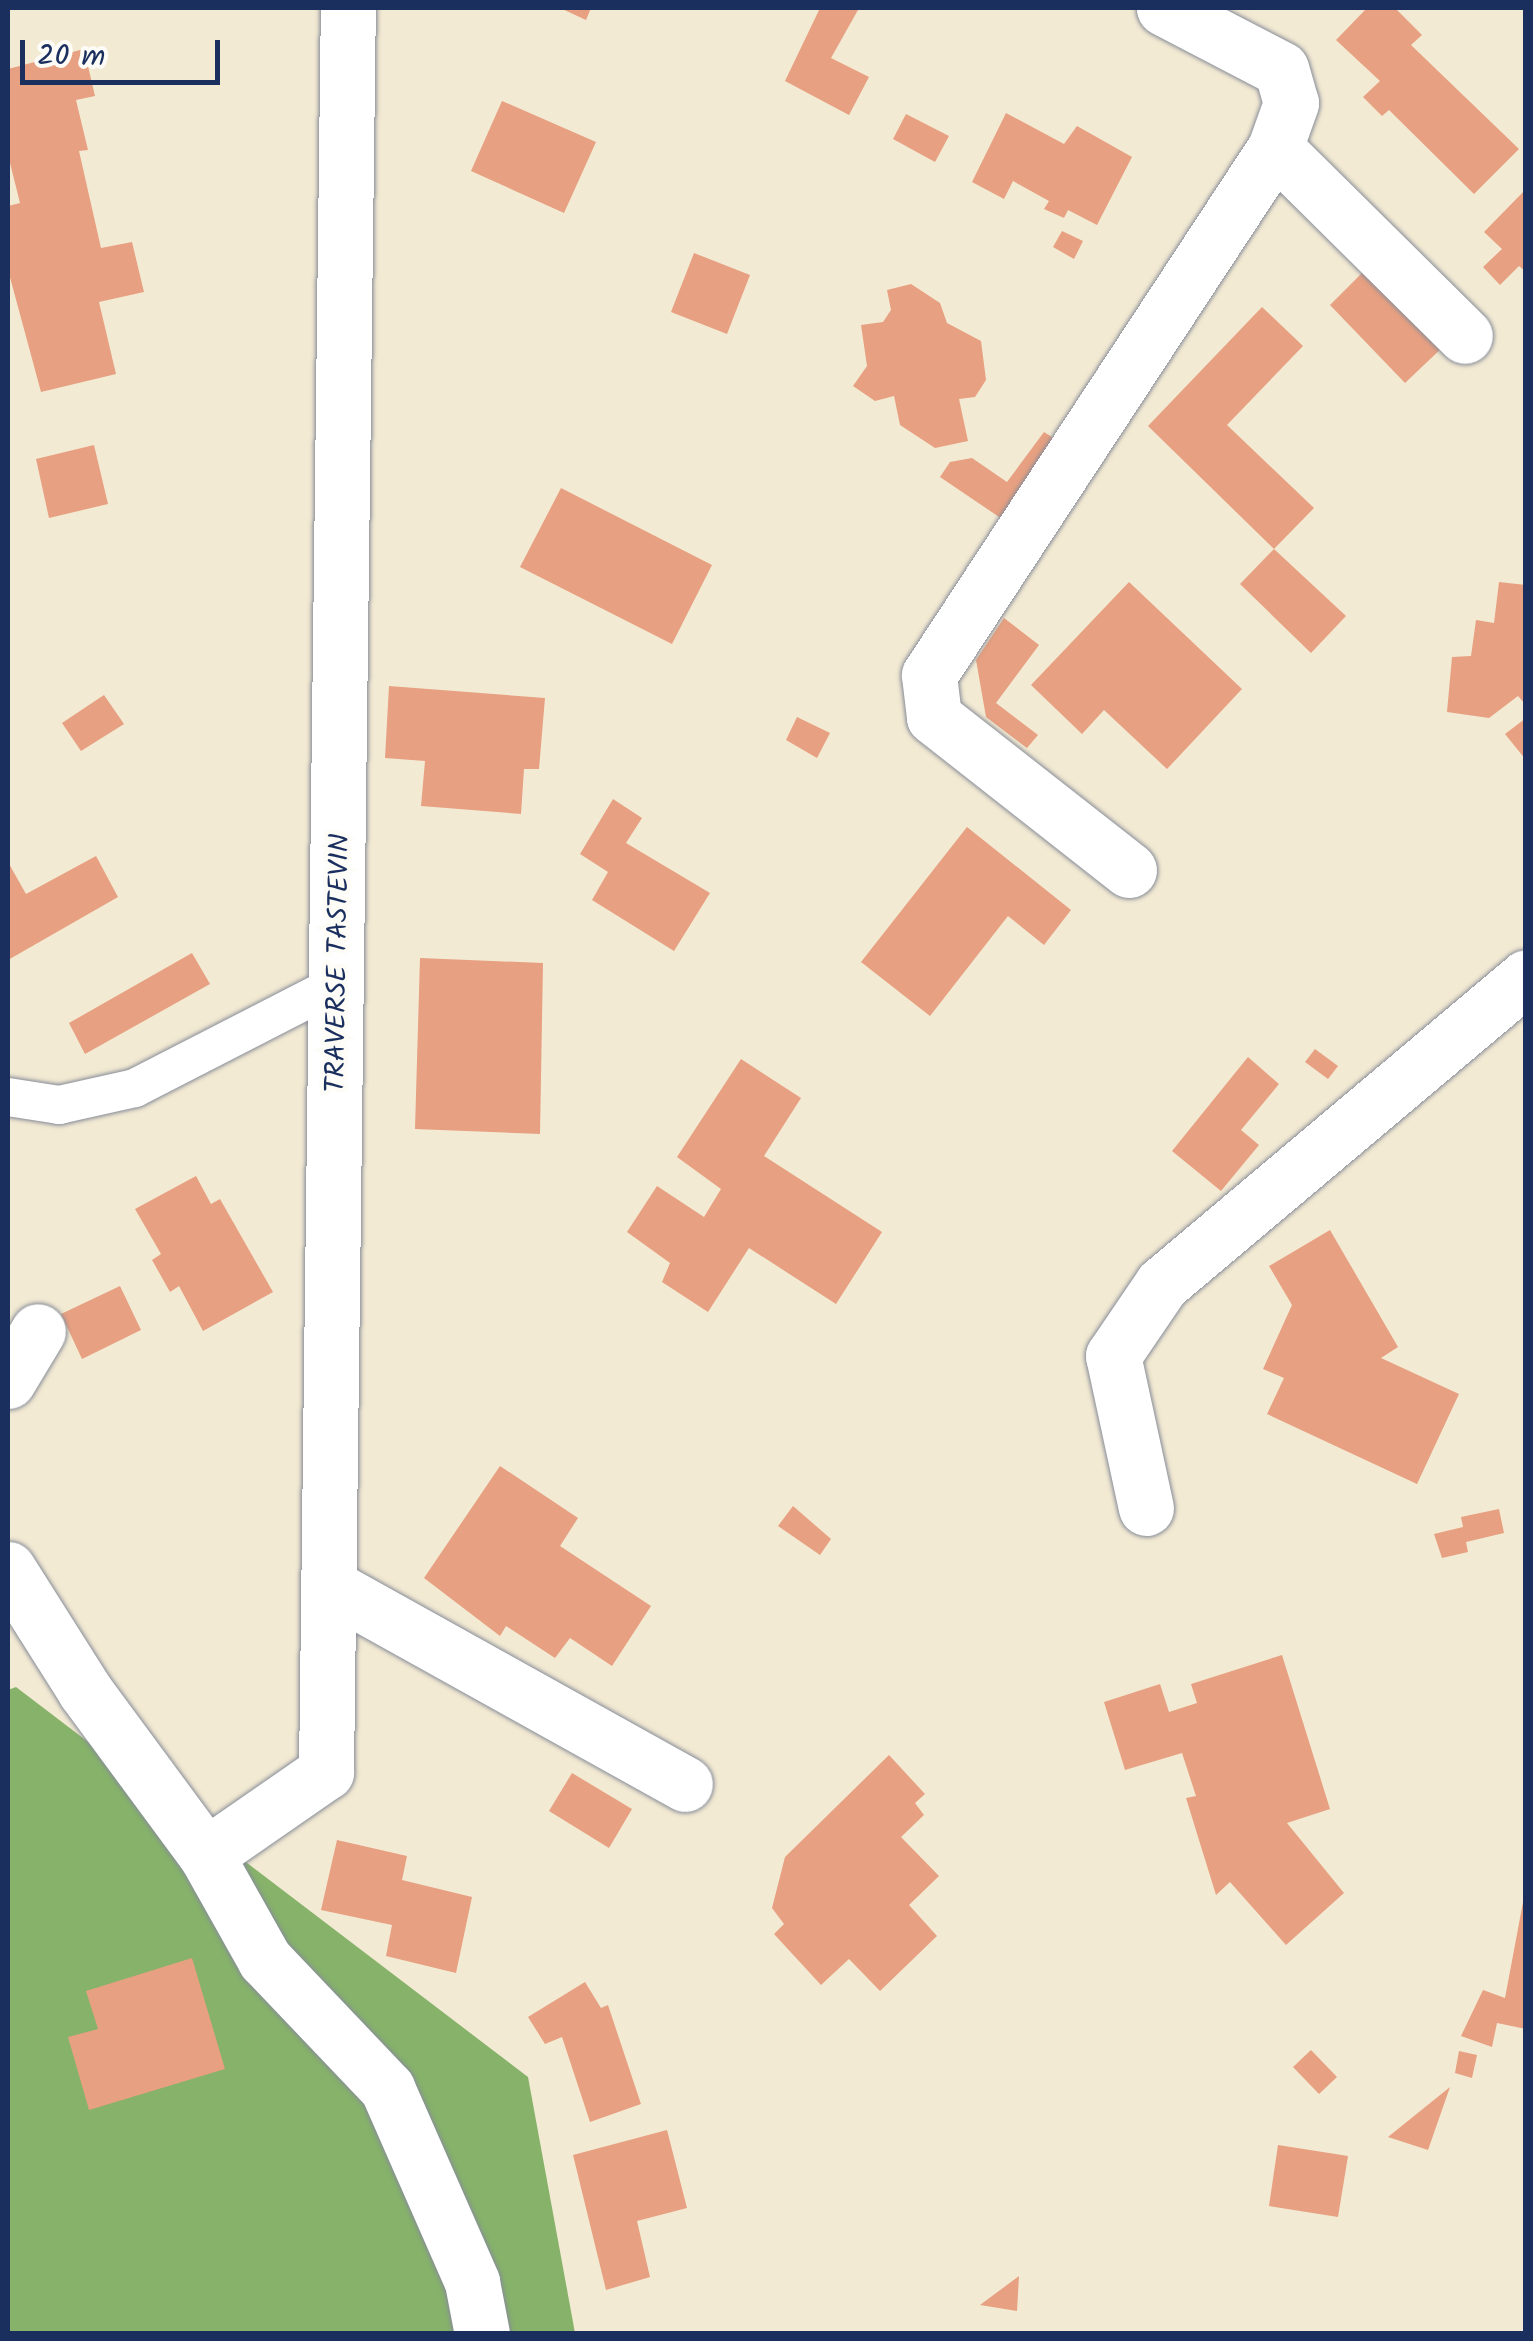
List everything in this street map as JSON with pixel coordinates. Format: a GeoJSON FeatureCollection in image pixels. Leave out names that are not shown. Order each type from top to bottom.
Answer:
{"type":"FeatureCollection","features":[{"type":"Feature","properties":{"kind":"street","name":"TRAVERSE TASTEVIN"},"geometry":{"type":"LineString","coordinates":[[206,1855],[326,1772],[348,8]]}},
{"type":"Feature","properties":{"kind":"street"},"geometry":{"type":"LineString","coordinates":[[1129,870],[934,717],[929,676],[1276,148],[1291,103],[1280,69],[1164,8]]}},
{"type":"Feature","properties":{"kind":"street"},"geometry":{"type":"LineString","coordinates":[[1276,148],[1466,336]]}},
{"type":"Feature","properties":{"kind":"street"},"geometry":{"type":"LineString","coordinates":[[1146,1508],[1112,1356],[1162,1284],[1526,976]]}},
{"type":"Feature","properties":{"kind":"street"},"geometry":{"type":"LineString","coordinates":[[8,1381],[38,1332]]}},
{"type":"Feature","properties":{"kind":"street"},"geometry":{"type":"LineString","coordinates":[[8,1569],[85,1690],[206,1855],[265,1960],[388,2088],[472,2282],[482,2334]]}},
{"type":"Feature","properties":{"kind":"street"},"geometry":{"type":"LineString","coordinates":[[331,1587],[685,1784]]}},
{"type":"Feature","properties":{"kind":"lane"},"geometry":{"type":"LineString","coordinates":[[8,1097],[59,1105],[135,1088],[338,983]]}},
{"type":"Feature","properties":{"kind":"green space"},"geometry":{"type":"Polygon","coordinates":[[[16,1687],[528,2077],[575,2333],[8,2334],[8,1690],[16,1687]]]}},
{"type":"Feature","properties":{"kind":"building"},"geometry":{"type":"Polygon","coordinates":[[[560,8],[591,8],[586,20],[560,8]]]}},
{"type":"Feature","properties":{"kind":"building"},"geometry":{"type":"Polygon","coordinates":[[[820,8],[858,10],[831,58],[869,77],[849,115],[785,81],[820,8]]]}},
{"type":"Feature","properties":{"kind":"building"},"geometry":{"type":"Polygon","coordinates":[[[1367,8],[1395,8],[1422,35],[1411,45],[1519,149],[1474,194],[1389,110],[1382,116],[1363,97],[1380,81],[1336,40],[1367,8]]]}},
{"type":"Feature","properties":{"kind":"building"},"geometry":{"type":"Polygon","coordinates":[[[84,49],[95,96],[76,100],[88,150],[79,151],[101,248],[132,242],[144,292],[99,302],[116,374],[41,392],[8,270],[8,206],[20,203],[8,155],[8,69],[84,49]]]}},
{"type":"Feature","properties":{"kind":"building"},"geometry":{"type":"Polygon","coordinates":[[[502,101],[596,142],[564,213],[471,171],[502,101]]]}},
{"type":"Feature","properties":{"kind":"building"},"geometry":{"type":"Polygon","coordinates":[[[1006,113],[1064,144],[1077,126],[1132,157],[1097,225],[1068,210],[1064,218],[1044,209],[1049,201],[1013,181],[1004,199],[972,182],[1006,113]]]}},
{"type":"Feature","properties":{"kind":"building"},"geometry":{"type":"Polygon","coordinates":[[[906,114],[949,136],[935,162],[893,139],[906,114]]]}},
{"type":"Feature","properties":{"kind":"building"},"geometry":{"type":"Polygon","coordinates":[[[1526,189],[1526,272],[1519,266],[1500,285],[1483,267],[1502,249],[1484,232],[1526,189]]]}},
{"type":"Feature","properties":{"kind":"building"},"geometry":{"type":"Polygon","coordinates":[[[1062,231],[1083,241],[1074,259],[1053,247],[1062,231]]]}},
{"type":"Feature","properties":{"kind":"building"},"geometry":{"type":"Polygon","coordinates":[[[694,253],[750,275],[727,334],[671,312],[694,253]]]}},
{"type":"Feature","properties":{"kind":"building"},"geometry":{"type":"Polygon","coordinates":[[[1366,269],[1445,345],[1405,383],[1330,305],[1366,269]]]}},
{"type":"Feature","properties":{"kind":"building"},"geometry":{"type":"Polygon","coordinates":[[[911,284],[940,303],[947,323],[981,341],[986,380],[975,397],[959,399],[968,441],[935,448],[900,425],[894,396],[875,401],[853,386],[867,366],[861,325],[883,322],[891,310],[887,290],[911,284]]]}},
{"type":"Feature","properties":{"kind":"building"},"geometry":{"type":"Polygon","coordinates":[[[1262,307],[1303,346],[1227,425],[1314,508],[1274,549],[1148,426],[1262,307]]]}},
{"type":"Feature","properties":{"kind":"building"},"geometry":{"type":"Polygon","coordinates":[[[1044,432],[1055,439],[1005,521],[940,477],[950,462],[972,458],[1007,482],[1044,432]]]}},
{"type":"Feature","properties":{"kind":"building"},"geometry":{"type":"Polygon","coordinates":[[[94,445],[108,504],[49,518],[36,459],[94,445]]]}},
{"type":"Feature","properties":{"kind":"building"},"geometry":{"type":"Polygon","coordinates":[[[561,488],[712,565],[672,644],[520,567],[561,488]]]}},
{"type":"Feature","properties":{"kind":"building"},"geometry":{"type":"Polygon","coordinates":[[[1274,549],[1346,616],[1311,653],[1240,584],[1274,549]]]}},
{"type":"Feature","properties":{"kind":"building"},"geometry":{"type":"Polygon","coordinates":[[[1129,582],[1242,689],[1167,769],[1104,710],[1082,734],[1031,685],[1129,582]]]}},
{"type":"Feature","properties":{"kind":"building"},"geometry":{"type":"Polygon","coordinates":[[[1499,582],[1526,585],[1526,705],[1518,696],[1489,718],[1447,712],[1452,657],[1471,656],[1476,620],[1494,623],[1499,582]]]}},
{"type":"Feature","properties":{"kind":"building"},"geometry":{"type":"Polygon","coordinates":[[[1004,618],[1039,645],[996,703],[1038,735],[1027,748],[986,717],[976,660],[1004,618]]]}},
{"type":"Feature","properties":{"kind":"building"},"geometry":{"type":"Polygon","coordinates":[[[389,686],[545,698],[539,769],[524,769],[521,814],[421,806],[425,761],[385,758],[389,686]]]}},
{"type":"Feature","properties":{"kind":"building"},"geometry":{"type":"Polygon","coordinates":[[[104,695],[124,724],[81,751],[62,723],[104,695]]]}},
{"type":"Feature","properties":{"kind":"building"},"geometry":{"type":"Polygon","coordinates":[[[797,717],[830,733],[817,758],[786,740],[797,717]]]}},
{"type":"Feature","properties":{"kind":"building"},"geometry":{"type":"Polygon","coordinates":[[[1526,718],[1526,760],[1505,734],[1526,718]]]}},
{"type":"Feature","properties":{"kind":"building"},"geometry":{"type":"Polygon","coordinates":[[[613,799],[642,818],[626,843],[710,893],[674,951],[592,900],[608,872],[580,854],[613,799]]]}},
{"type":"Feature","properties":{"kind":"building"},"geometry":{"type":"Polygon","coordinates":[[[967,827],[1071,910],[1044,945],[1008,916],[930,1016],[861,962],[967,827]]]}},
{"type":"Feature","properties":{"kind":"building"},"geometry":{"type":"Polygon","coordinates":[[[96,856],[118,897],[8,960],[8,862],[26,894],[96,856]]]}},
{"type":"Feature","properties":{"kind":"building"},"geometry":{"type":"Polygon","coordinates":[[[192,953],[210,984],[85,1054],[69,1023],[192,953]]]}},
{"type":"Feature","properties":{"kind":"building"},"geometry":{"type":"Polygon","coordinates":[[[420,958],[543,963],[540,1134],[415,1129],[420,958]]]}},
{"type":"Feature","properties":{"kind":"building"},"geometry":{"type":"Polygon","coordinates":[[[1315,1049],[1338,1066],[1328,1079],[1305,1062],[1315,1049]]]}},
{"type":"Feature","properties":{"kind":"building"},"geometry":{"type":"Polygon","coordinates":[[[1248,1057],[1279,1084],[1241,1130],[1259,1145],[1221,1191],[1172,1151],[1248,1057]]]}},
{"type":"Feature","properties":{"kind":"building"},"geometry":{"type":"Polygon","coordinates":[[[741,1059],[801,1098],[764,1156],[882,1232],[836,1304],[749,1248],[708,1312],[662,1282],[670,1263],[627,1232],[657,1186],[704,1217],[721,1189],[677,1157],[741,1059]]]}},
{"type":"Feature","properties":{"kind":"building"},"geometry":{"type":"Polygon","coordinates":[[[196,1176],[211,1204],[220,1199],[273,1292],[203,1331],[179,1286],[170,1292],[152,1260],[161,1254],[135,1209],[196,1176]]]}},
{"type":"Feature","properties":{"kind":"building"},"geometry":{"type":"Polygon","coordinates":[[[1330,1230],[1398,1347],[1381,1358],[1459,1394],[1417,1484],[1267,1414],[1284,1378],[1263,1369],[1292,1305],[1269,1266],[1330,1230]]]}},
{"type":"Feature","properties":{"kind":"building"},"geometry":{"type":"Polygon","coordinates":[[[120,1286],[141,1330],[82,1359],[61,1314],[120,1286]]]}},
{"type":"Feature","properties":{"kind":"building"},"geometry":{"type":"Polygon","coordinates":[[[500,1466],[578,1518],[560,1546],[651,1606],[612,1666],[570,1638],[555,1658],[506,1626],[500,1636],[424,1578],[500,1466]]]}},
{"type":"Feature","properties":{"kind":"building"},"geometry":{"type":"Polygon","coordinates":[[[793,1506],[831,1539],[820,1555],[778,1526],[793,1506]]]}},
{"type":"Feature","properties":{"kind":"building"},"geometry":{"type":"Polygon","coordinates":[[[1499,1509],[1504,1533],[1466,1542],[1468,1552],[1442,1558],[1434,1534],[1463,1527],[1461,1517],[1499,1509]]]}},
{"type":"Feature","properties":{"kind":"building"},"geometry":{"type":"Polygon","coordinates":[[[1282,1655],[1330,1809],[1287,1823],[1344,1893],[1286,1945],[1230,1882],[1216,1895],[1186,1798],[1196,1796],[1182,1753],[1125,1770],[1104,1702],[1160,1684],[1169,1712],[1197,1703],[1191,1684],[1282,1655]]]}},
{"type":"Feature","properties":{"kind":"building"},"geometry":{"type":"Polygon","coordinates":[[[889,1755],[925,1794],[915,1803],[924,1815],[901,1837],[939,1876],[909,1905],[937,1936],[880,1991],[849,1959],[821,1985],[774,1934],[784,1924],[772,1908],[785,1857],[889,1755]]]}},
{"type":"Feature","properties":{"kind":"building"},"geometry":{"type":"Polygon","coordinates":[[[572,1773],[632,1809],[609,1848],[549,1811],[572,1773]]]}},
{"type":"Feature","properties":{"kind":"building"},"geometry":{"type":"Polygon","coordinates":[[[337,1840],[407,1856],[402,1880],[472,1897],[456,1973],[386,1956],[392,1925],[321,1910],[337,1840]]]}},
{"type":"Feature","properties":{"kind":"building"},"geometry":{"type":"Polygon","coordinates":[[[1526,1886],[1526,2029],[1497,2023],[1492,2047],[1461,2036],[1483,1990],[1505,1998],[1526,1886]]]}},
{"type":"Feature","properties":{"kind":"building"},"geometry":{"type":"Polygon","coordinates":[[[192,1958],[225,2069],[89,2110],[68,2037],[98,2029],[86,1991],[192,1958]]]}},
{"type":"Feature","properties":{"kind":"building"},"geometry":{"type":"Polygon","coordinates":[[[585,1982],[601,2008],[608,2005],[641,2104],[590,2122],[562,2037],[545,2044],[528,2017],[585,1982]]]}},
{"type":"Feature","properties":{"kind":"building"},"geometry":{"type":"Polygon","coordinates":[[[1311,2050],[1337,2077],[1319,2094],[1293,2067],[1311,2050]]]}},
{"type":"Feature","properties":{"kind":"building"},"geometry":{"type":"Polygon","coordinates":[[[1459,2051],[1477,2055],[1472,2078],[1455,2073],[1459,2051]]]}},
{"type":"Feature","properties":{"kind":"building"},"geometry":{"type":"Polygon","coordinates":[[[1450,2087],[1428,2150],[1388,2137],[1450,2087]]]}},
{"type":"Feature","properties":{"kind":"building"},"geometry":{"type":"Polygon","coordinates":[[[667,2130],[687,2208],[637,2221],[650,2277],[606,2290],[573,2155],[667,2130]]]}},
{"type":"Feature","properties":{"kind":"building"},"geometry":{"type":"Polygon","coordinates":[[[1278,2145],[1348,2156],[1338,2217],[1269,2206],[1278,2145]]]}},
{"type":"Feature","properties":{"kind":"building"},"geometry":{"type":"Polygon","coordinates":[[[1019,2276],[1017,2311],[980,2305],[1019,2276]]]}}]}
